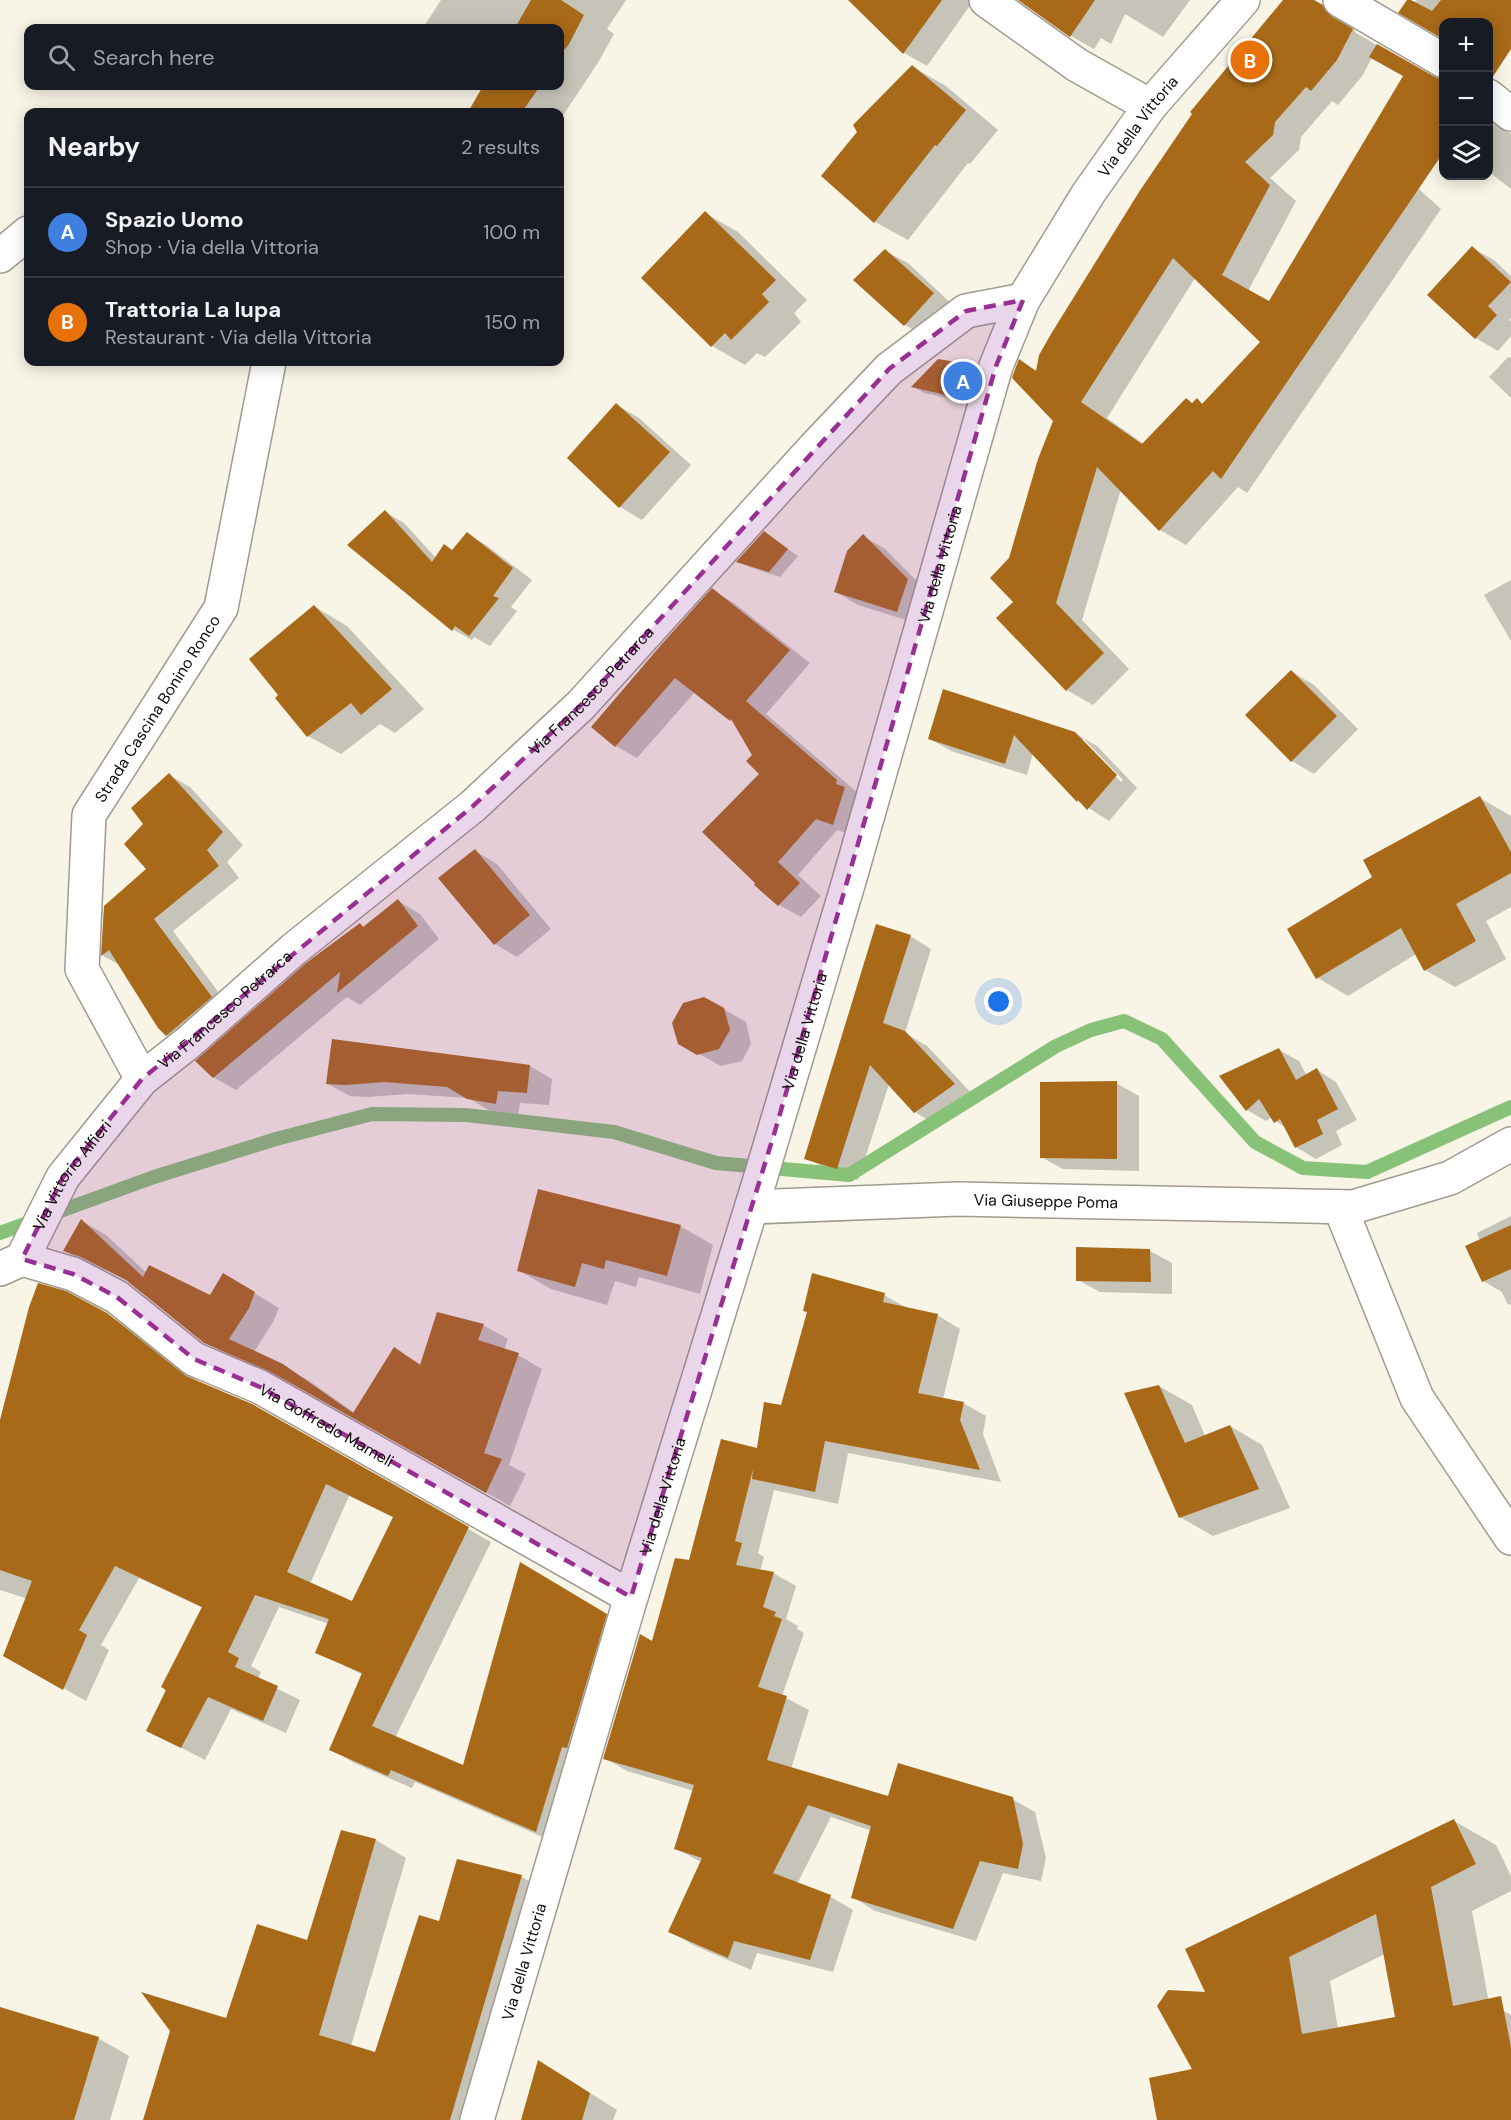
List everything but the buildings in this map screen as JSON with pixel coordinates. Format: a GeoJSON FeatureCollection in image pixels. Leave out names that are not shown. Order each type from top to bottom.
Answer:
{"type":"FeatureCollection","features":[{"type":"Feature","properties":{"kind":"street"},"geometry":{"type":"LineString","coordinates":[[986,0],[1077,65],[1150,106]]}},
{"type":"Feature","properties":{"kind":"street","name":"Via della Vittoria"},"geometry":{"type":"LineString","coordinates":[[477,2120],[631,1597],[752,1208],[849,881],[996,366],[1023,300],[1088,195],[1150,106],[1243,0]]}},
{"type":"Feature","properties":{"kind":"street"},"geometry":{"type":"LineString","coordinates":[[1340,0],[1439,59]]}},
{"type":"Feature","properties":{"kind":"street"},"geometry":{"type":"LineString","coordinates":[[1493,100],[1511,114]]}},
{"type":"Feature","properties":{"kind":"street"},"geometry":{"type":"LineString","coordinates":[[0,256],[24,236]]}},
{"type":"Feature","properties":{"kind":"street","name":"Via Francesco Petrarca"},"geometry":{"type":"LineString","coordinates":[[142,1079],[294,949],[473,806],[581,705],[814,448],[889,369],[966,311],[1023,300]]}},
{"type":"Feature","properties":{"kind":"street","name":"Strada Cascina Bonino Ronco"},"geometry":{"type":"LineString","coordinates":[[142,1079],[82,969],[88,815],[221,608],[268,366]]}},
{"type":"Feature","properties":{"kind":"street","name":"Via Vittorio Alfieri"},"geometry":{"type":"LineString","coordinates":[[11,1264],[63,1177],[142,1079]]}},
{"type":"Feature","properties":{"kind":"street","name":"Via Giuseppe Poma"},"geometry":{"type":"LineString","coordinates":[[752,1208],[958,1199],[1353,1208],[1450,1178],[1511,1144]]}},
{"type":"Feature","properties":{"kind":"street"},"geometry":{"type":"LineString","coordinates":[[1340,1207],[1417,1398],[1511,1538]]}},
{"type":"Feature","properties":{"kind":"street","name":"Via Goffredo Mameli"},"geometry":{"type":"LineString","coordinates":[[11,1264],[73,1274],[117,1297],[194,1359],[260,1387],[631,1597]]}},
{"type":"Feature","properties":{"kind":"highlighted area"},"geometry":{"type":"Polygon","coordinates":[[[1023,300],[996,366],[775,1131],[631,1597],[260,1387],[194,1359],[117,1297],[73,1274],[22,1259],[63,1177],[142,1079],[473,806],[581,705],[889,369],[966,311],[1023,300]]]}},
{"type":"Feature","properties":{"kind":"waterway"},"geometry":{"type":"LineString","coordinates":[[0,1233],[154,1177],[276,1139],[372,1114],[466,1115],[614,1132],[716,1163],[849,1175],[1056,1046],[1091,1030],[1124,1021],[1162,1039],[1255,1142],[1303,1168],[1367,1172],[1511,1107]]}},
{"type":"Feature","properties":{"kind":"place","name":"Trattoria La lupa"},"geometry":{"type":"Point","coordinates":[1250,60]}},
{"type":"Feature","properties":{"kind":"place","name":"Spazio Uomo"},"geometry":{"type":"Point","coordinates":[963,381]}}]}
